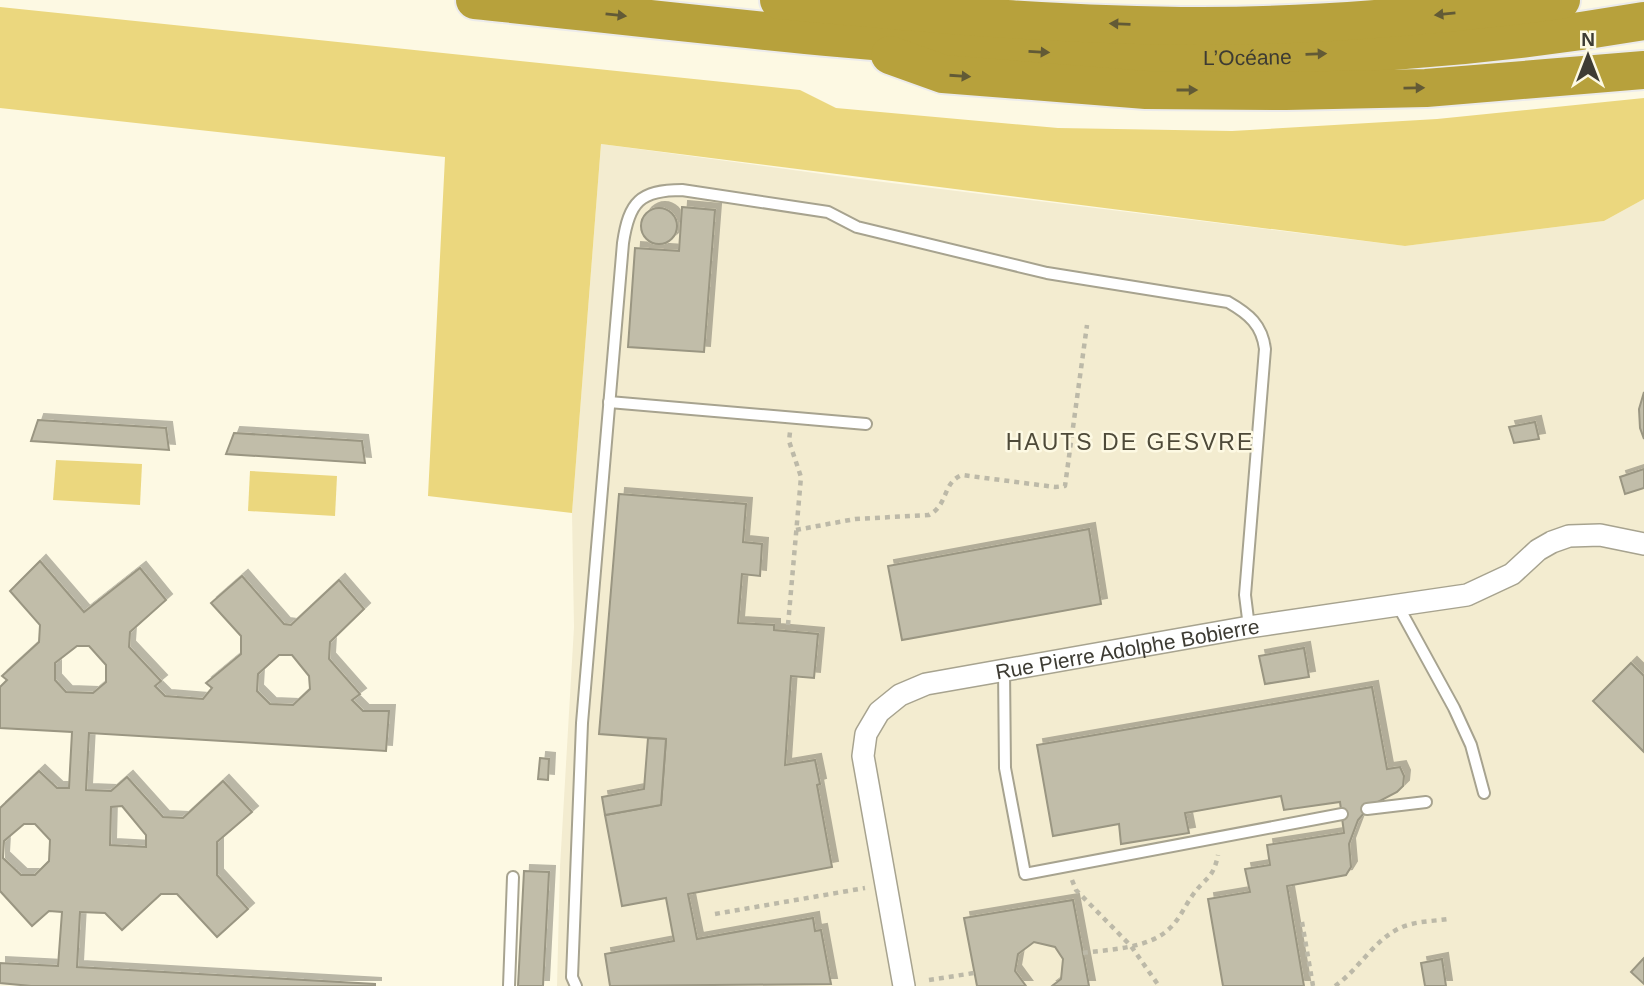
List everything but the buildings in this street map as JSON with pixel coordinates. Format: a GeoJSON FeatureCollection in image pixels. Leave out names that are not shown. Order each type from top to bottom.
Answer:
{"type":"FeatureCollection","features":[{"type":"Feature","properties":{"kind":"highway"},"geometry":{"type":"LineString","coordinates":[[475,0],[849,39],[943,74],[1146,90],[1426,88],[1644,70]]}},
{"type":"Feature","properties":{"kind":"highway","name":"L’Océane"},"geometry":{"type":"LineString","coordinates":[[779,0],[917,13],[1063,22],[1200,26],[1405,18],[1561,0]]}},
{"type":"Feature","properties":{"kind":"highway","name":"L’Océane"},"geometry":{"type":"LineString","coordinates":[[849,39],[1087,55],[1237,57],[1430,48],[1508,41],[1644,21]]}},
{"type":"Feature","properties":{"kind":"street","name":"Rue Pierre Adolphe Bobierre"},"geometry":{"type":"LineString","coordinates":[[904,986],[863,757],[866,734],[879,712],[900,695],[926,684],[1004,669],[1249,627],[1467,595],[1512,574],[1538,550],[1569,536],[1600,535],[1644,544]]}},
{"type":"Feature","properties":{"kind":"lane"},"geometry":{"type":"LineString","coordinates":[[576,986],[572,977],[582,723],[625,226],[635,204],[659,190],[682,190],[828,212],[857,226],[1047,273],[1228,302],[1245,312],[1257,323],[1264,337],[1265,349],[1245,596],[1249,627]]}},
{"type":"Feature","properties":{"kind":"lane"},"geometry":{"type":"LineString","coordinates":[[610,402],[866,424]]}},
{"type":"Feature","properties":{"kind":"lane"},"geometry":{"type":"LineString","coordinates":[[1397,604],[1454,708],[1471,745],[1484,793]]}},
{"type":"Feature","properties":{"kind":"lane"},"geometry":{"type":"LineString","coordinates":[[1004,669],[1005,768],[1025,874],[1342,814]]}},
{"type":"Feature","properties":{"kind":"lane"},"geometry":{"type":"LineString","coordinates":[[1367,810],[1426,802]]}},
{"type":"Feature","properties":{"kind":"lane"},"geometry":{"type":"LineString","coordinates":[[509,986],[513,877]]}},
{"type":"Feature","properties":{"kind":"path"},"geometry":{"type":"LineString","coordinates":[[796,530],[855,519],[929,515],[939,509],[951,481],[962,475],[1065,486],[1087,325]]}},
{"type":"Feature","properties":{"kind":"path"},"geometry":{"type":"LineString","coordinates":[[788,625],[802,477],[789,441],[790,417]]}},
{"type":"Feature","properties":{"kind":"path"},"geometry":{"type":"LineString","coordinates":[[1083,953],[1130,946],[1159,938],[1171,928],[1194,894],[1214,871],[1221,837]]}},
{"type":"Feature","properties":{"kind":"path"},"geometry":{"type":"LineString","coordinates":[[1066,867],[1076,890],[1130,946],[1159,986]]}},
{"type":"Feature","properties":{"kind":"path"},"geometry":{"type":"LineString","coordinates":[[715,914],[886,884]]}},
{"type":"Feature","properties":{"kind":"path"},"geometry":{"type":"LineString","coordinates":[[1335,986],[1395,930],[1409,924],[1448,919]]}},
{"type":"Feature","properties":{"kind":"path"},"geometry":{"type":"LineString","coordinates":[[1301,922],[1312,986]]}},
{"type":"Feature","properties":{"kind":"path"},"geometry":{"type":"LineString","coordinates":[[929,980],[974,972]]}},
{"type":"Feature","properties":{"kind":"shaded area"},"geometry":{"type":"Polygon","coordinates":[[[0,7],[800,90],[836,108],[1058,128],[1232,131],[1437,119],[1644,98],[1644,199],[1604,221],[1405,246],[601,144],[572,513],[428,496],[445,157],[0,108],[0,7]]]}},
{"type":"Feature","properties":{"kind":"shaded area"},"geometry":{"type":"Polygon","coordinates":[[[601,144],[859,179],[1405,246],[1604,221],[1644,199],[1644,986],[557,986],[560,867],[574,627],[572,513],[601,144]]]}},
{"type":"Feature","properties":{"kind":"shaded area"},"geometry":{"type":"Polygon","coordinates":[[[56,460],[142,464],[140,505],[53,500],[56,460]]]}},
{"type":"Feature","properties":{"kind":"shaded area"},"geometry":{"type":"Polygon","coordinates":[[[250,471],[337,476],[335,516],[248,511],[250,471]]]}},
{"type":"Feature","properties":{"kind":"district","name":"HAUTS DE GESVRE"},"geometry":{"type":"Point","coordinates":[1130,442]}}]}
